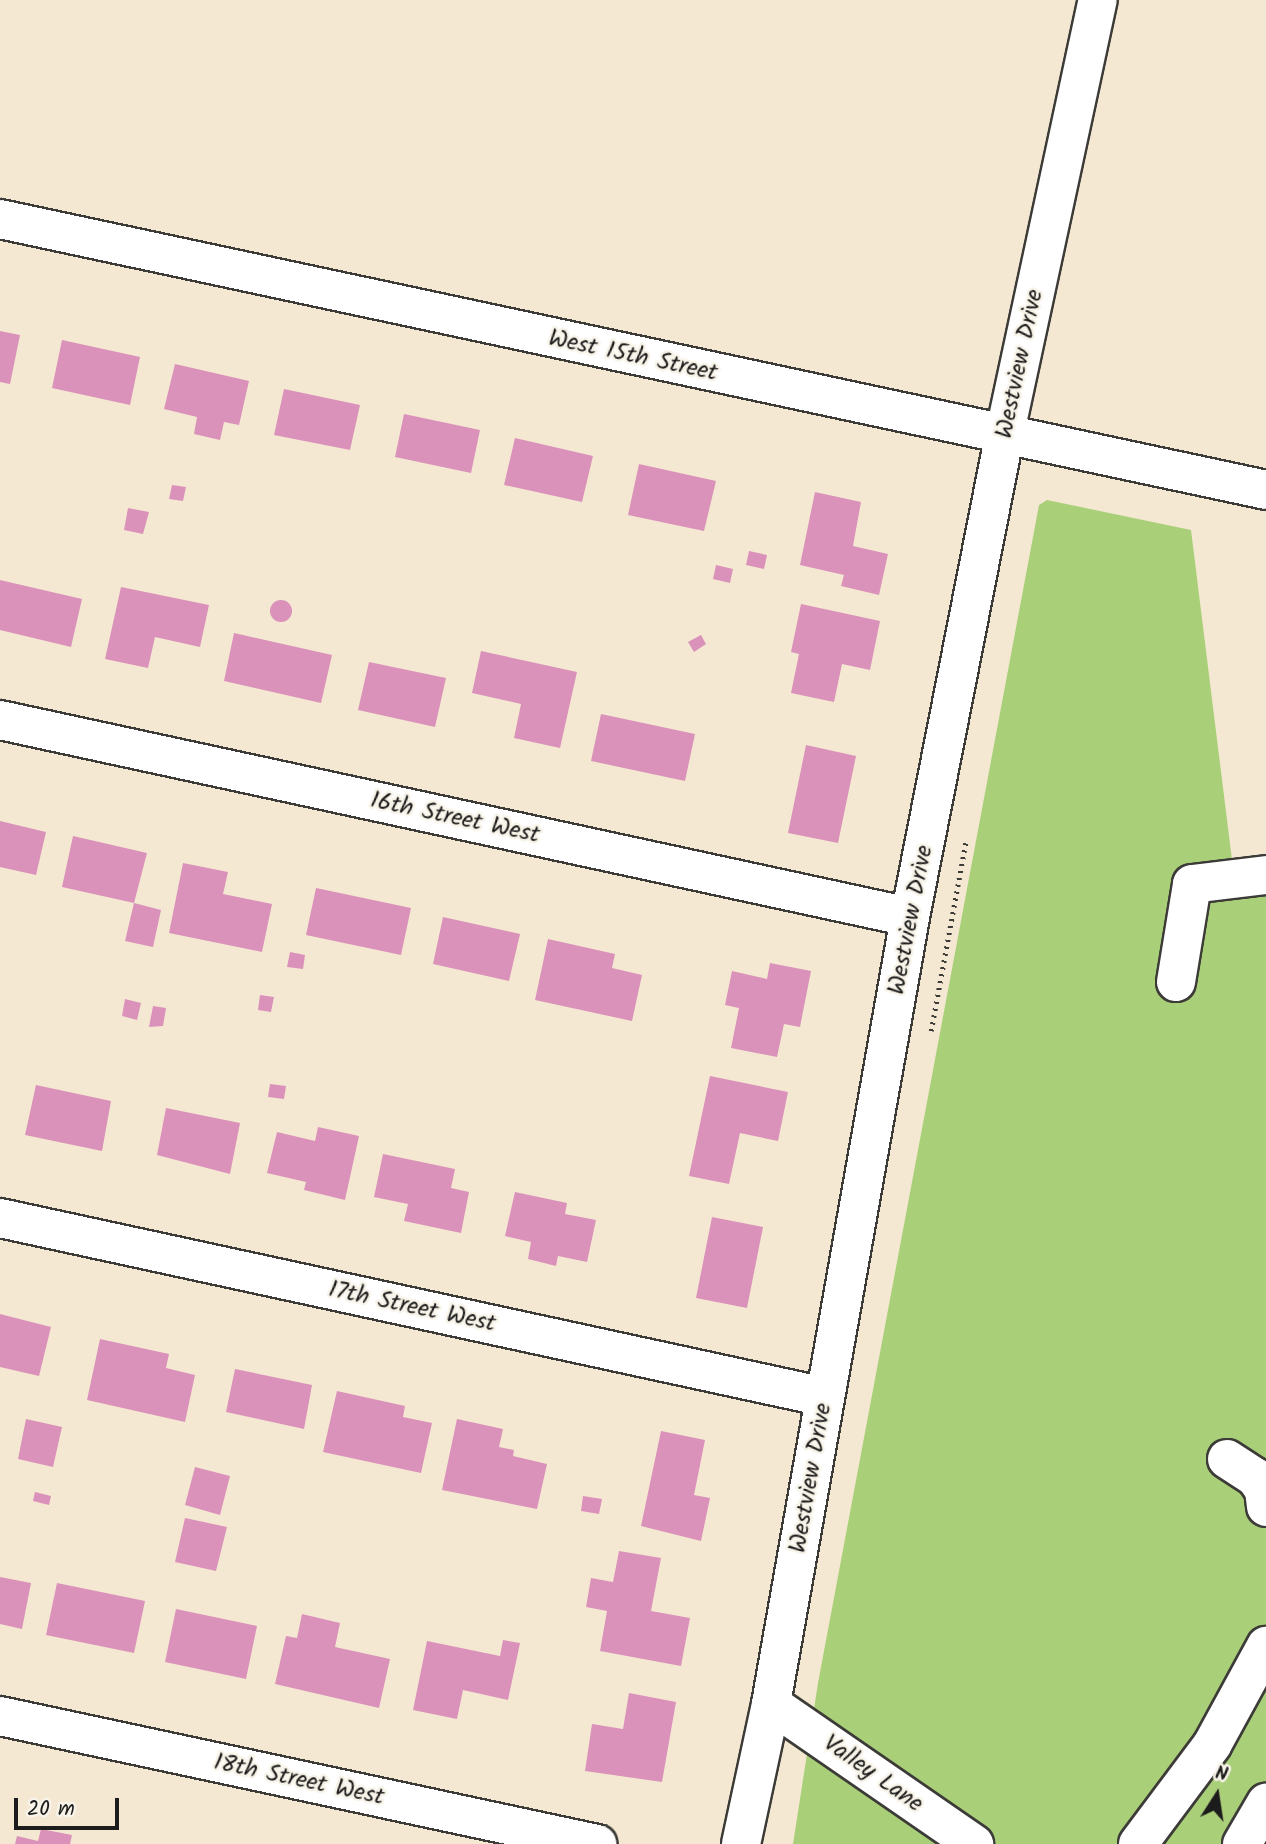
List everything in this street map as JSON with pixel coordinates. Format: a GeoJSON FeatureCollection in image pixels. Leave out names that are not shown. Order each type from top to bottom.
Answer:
{"type":"FeatureCollection","features":[{"type":"Feature","properties":{"kind":"street","name":"Westview Drive"},"geometry":{"type":"LineString","coordinates":[[741,1844],[771,1704],[911,917],[1004,437],[1098,0]]}},
{"type":"Feature","properties":{"kind":"street","name":"West 15th Street"},"geometry":{"type":"LineString","coordinates":[[0,219],[1004,437],[1266,490]]}},
{"type":"Feature","properties":{"kind":"street","name":"16th Street West"},"geometry":{"type":"LineString","coordinates":[[0,720],[911,917]]}},
{"type":"Feature","properties":{"kind":"street"},"geometry":{"type":"LineString","coordinates":[[1176,982],[1192,884],[1266,875]]}},
{"type":"Feature","properties":{"kind":"street","name":"17th Street West"},"geometry":{"type":"LineString","coordinates":[[0,1218],[825,1396]]}},
{"type":"Feature","properties":{"kind":"street"},"geometry":{"type":"LineString","coordinates":[[1227,1459],[1255,1477],[1264,1490],[1266,1507]]}},
{"type":"Feature","properties":{"kind":"street"},"geometry":{"type":"LineString","coordinates":[[1138,1844],[1213,1745],[1266,1646]]}},
{"type":"Feature","properties":{"kind":"street","name":"Valley Lane"},"geometry":{"type":"LineString","coordinates":[[771,1704],[974,1844]]}},
{"type":"Feature","properties":{"kind":"street","name":"18th Street West"},"geometry":{"type":"LineString","coordinates":[[0,1716],[597,1844]]}},
{"type":"Feature","properties":{"kind":"street"},"geometry":{"type":"LineString","coordinates":[[1242,1844],[1266,1803]]}},
{"type":"Feature","properties":{"kind":"green space"},"geometry":{"type":"Polygon","coordinates":[[[1047,500],[1191,530],[1232,860],[1266,859],[1266,1803],[1242,1844],[793,1844],[818,1683],[1039,505],[1047,500]]]}},
{"type":"Feature","properties":{"kind":"building"},"geometry":{"type":"Polygon","coordinates":[[[0,331],[20,335],[10,384],[0,382],[0,331]]]}},
{"type":"Feature","properties":{"kind":"building"},"geometry":{"type":"Polygon","coordinates":[[[62,340],[140,357],[130,405],[52,388],[62,340]]]}},
{"type":"Feature","properties":{"kind":"building"},"geometry":{"type":"Polygon","coordinates":[[[175,364],[249,381],[239,425],[224,422],[220,440],[194,434],[197,417],[164,409],[175,364]]]}},
{"type":"Feature","properties":{"kind":"building"},"geometry":{"type":"Polygon","coordinates":[[[284,389],[360,405],[350,450],[274,435],[284,389]]]}},
{"type":"Feature","properties":{"kind":"building"},"geometry":{"type":"Polygon","coordinates":[[[404,414],[480,430],[471,473],[395,457],[404,414]]]}},
{"type":"Feature","properties":{"kind":"building"},"geometry":{"type":"Polygon","coordinates":[[[515,438],[593,456],[582,502],[504,485],[515,438]]]}},
{"type":"Feature","properties":{"kind":"building"},"geometry":{"type":"Polygon","coordinates":[[[639,464],[716,481],[704,531],[628,515],[639,464]]]}},
{"type":"Feature","properties":{"kind":"building"},"geometry":{"type":"Polygon","coordinates":[[[172,485],[186,487],[183,501],[169,499],[172,485]]]}},
{"type":"Feature","properties":{"kind":"building"},"geometry":{"type":"Polygon","coordinates":[[[815,492],[861,502],[853,546],[888,554],[879,595],[841,586],[844,575],[800,565],[815,492]]]}},
{"type":"Feature","properties":{"kind":"building"},"geometry":{"type":"Polygon","coordinates":[[[128,508],[149,512],[143,534],[124,530],[128,508]]]}},
{"type":"Feature","properties":{"kind":"building"},"geometry":{"type":"Polygon","coordinates":[[[749,551],[767,555],[764,569],[746,565],[749,551]]]}},
{"type":"Feature","properties":{"kind":"building"},"geometry":{"type":"Polygon","coordinates":[[[716,565],[733,569],[730,583],[713,579],[716,565]]]}},
{"type":"Feature","properties":{"kind":"building"},"geometry":{"type":"Polygon","coordinates":[[[0,580],[82,599],[71,647],[0,630],[0,580]]]}},
{"type":"Feature","properties":{"kind":"building"},"geometry":{"type":"Polygon","coordinates":[[[121,587],[209,605],[200,647],[155,637],[148,668],[105,659],[121,587]]]}},
{"type":"Feature","properties":{"kind":"building"},"geometry":{"type":"Polygon","coordinates":[[[281,600],[289,603],[292,611],[289,619],[281,622],[273,619],[270,611],[273,603],[281,600]]]}},
{"type":"Feature","properties":{"kind":"building"},"geometry":{"type":"Polygon","coordinates":[[[801,604],[880,621],[870,670],[842,664],[834,702],[791,693],[799,654],[791,652],[801,604]]]}},
{"type":"Feature","properties":{"kind":"building"},"geometry":{"type":"Polygon","coordinates":[[[234,633],[332,655],[321,703],[224,681],[234,633]]]}},
{"type":"Feature","properties":{"kind":"building"},"geometry":{"type":"Polygon","coordinates":[[[701,635],[706,644],[694,652],[688,642],[701,635]]]}},
{"type":"Feature","properties":{"kind":"building"},"geometry":{"type":"Polygon","coordinates":[[[481,651],[577,672],[560,748],[514,738],[521,704],[472,693],[481,651]]]}},
{"type":"Feature","properties":{"kind":"building"},"geometry":{"type":"Polygon","coordinates":[[[369,662],[446,678],[435,727],[358,710],[369,662]]]}},
{"type":"Feature","properties":{"kind":"building"},"geometry":{"type":"Polygon","coordinates":[[[601,714],[695,734],[685,781],[591,761],[601,714]]]}},
{"type":"Feature","properties":{"kind":"building"},"geometry":{"type":"Polygon","coordinates":[[[806,745],[856,756],[838,843],[788,833],[806,745]]]}},
{"type":"Feature","properties":{"kind":"building"},"geometry":{"type":"Polygon","coordinates":[[[0,821],[46,832],[36,875],[0,867],[0,821]]]}},
{"type":"Feature","properties":{"kind":"building"},"geometry":{"type":"Polygon","coordinates":[[[73,836],[147,853],[134,903],[62,887],[73,836]]]}},
{"type":"Feature","properties":{"kind":"building"},"geometry":{"type":"Polygon","coordinates":[[[183,863],[228,872],[223,894],[272,904],[262,952],[169,933],[183,863]]]}},
{"type":"Feature","properties":{"kind":"building"},"geometry":{"type":"Polygon","coordinates":[[[316,888],[411,908],[401,955],[306,935],[316,888]]]}},
{"type":"Feature","properties":{"kind":"building"},"geometry":{"type":"Polygon","coordinates":[[[134,903],[161,910],[153,947],[125,941],[134,903]]]}},
{"type":"Feature","properties":{"kind":"building"},"geometry":{"type":"Polygon","coordinates":[[[443,917],[520,934],[509,981],[433,964],[443,917]]]}},
{"type":"Feature","properties":{"kind":"building"},"geometry":{"type":"Polygon","coordinates":[[[548,939],[615,954],[612,968],[642,975],[632,1021],[535,1000],[548,939]]]}},
{"type":"Feature","properties":{"kind":"building"},"geometry":{"type":"Polygon","coordinates":[[[290,952],[305,955],[303,969],[287,967],[290,952]]]}},
{"type":"Feature","properties":{"kind":"building"},"geometry":{"type":"Polygon","coordinates":[[[770,963],[811,971],[800,1027],[784,1024],[777,1057],[731,1048],[739,1008],[725,1005],[732,971],[767,979],[770,963]]]}},
{"type":"Feature","properties":{"kind":"building"},"geometry":{"type":"Polygon","coordinates":[[[260,995],[274,997],[271,1012],[258,1010],[260,995]]]}},
{"type":"Feature","properties":{"kind":"building"},"geometry":{"type":"Polygon","coordinates":[[[125,999],[141,1003],[137,1020],[122,1016],[125,999]]]}},
{"type":"Feature","properties":{"kind":"building"},"geometry":{"type":"Polygon","coordinates":[[[153,1006],[166,1008],[163,1026],[149,1027],[153,1006]]]}},
{"type":"Feature","properties":{"kind":"building"},"geometry":{"type":"Polygon","coordinates":[[[710,1076],[788,1092],[778,1141],[740,1133],[729,1184],[689,1176],[710,1076]]]}},
{"type":"Feature","properties":{"kind":"building"},"geometry":{"type":"Polygon","coordinates":[[[270,1084],[286,1086],[284,1099],[268,1097],[270,1084]]]}},
{"type":"Feature","properties":{"kind":"building"},"geometry":{"type":"Polygon","coordinates":[[[36,1085],[111,1101],[102,1151],[25,1135],[36,1085]]]}},
{"type":"Feature","properties":{"kind":"building"},"geometry":{"type":"Polygon","coordinates":[[[166,1108],[240,1123],[230,1174],[157,1155],[166,1108]]]}},
{"type":"Feature","properties":{"kind":"building"},"geometry":{"type":"Polygon","coordinates":[[[318,1127],[359,1136],[345,1200],[304,1190],[306,1182],[267,1173],[277,1132],[315,1141],[318,1127]]]}},
{"type":"Feature","properties":{"kind":"building"},"geometry":{"type":"Polygon","coordinates":[[[383,1154],[455,1169],[451,1188],[469,1192],[461,1233],[404,1221],[408,1204],[374,1197],[383,1154]]]}},
{"type":"Feature","properties":{"kind":"building"},"geometry":{"type":"Polygon","coordinates":[[[515,1192],[567,1203],[565,1214],[596,1220],[587,1262],[558,1256],[556,1266],[528,1259],[531,1242],[505,1236],[515,1192]]]}},
{"type":"Feature","properties":{"kind":"building"},"geometry":{"type":"Polygon","coordinates":[[[712,1217],[763,1227],[747,1308],[696,1298],[712,1217]]]}},
{"type":"Feature","properties":{"kind":"building"},"geometry":{"type":"Polygon","coordinates":[[[0,1314],[51,1327],[39,1376],[0,1367],[0,1314]]]}},
{"type":"Feature","properties":{"kind":"building"},"geometry":{"type":"Polygon","coordinates":[[[100,1339],[169,1354],[166,1368],[195,1375],[185,1422],[87,1400],[100,1339]]]}},
{"type":"Feature","properties":{"kind":"building"},"geometry":{"type":"Polygon","coordinates":[[[235,1369],[312,1385],[304,1429],[226,1412],[235,1369]]]}},
{"type":"Feature","properties":{"kind":"building"},"geometry":{"type":"Polygon","coordinates":[[[337,1391],[405,1406],[403,1417],[432,1423],[421,1473],[323,1452],[337,1391]]]}},
{"type":"Feature","properties":{"kind":"building"},"geometry":{"type":"Polygon","coordinates":[[[26,1419],[62,1427],[53,1467],[18,1459],[26,1419]]]}},
{"type":"Feature","properties":{"kind":"building"},"geometry":{"type":"Polygon","coordinates":[[[457,1419],[503,1429],[499,1447],[514,1450],[513,1456],[547,1464],[537,1509],[442,1490],[457,1419]]]}},
{"type":"Feature","properties":{"kind":"building"},"geometry":{"type":"Polygon","coordinates":[[[661,1431],[705,1440],[694,1495],[710,1498],[701,1541],[641,1526],[661,1431]]]}},
{"type":"Feature","properties":{"kind":"building"},"geometry":{"type":"Polygon","coordinates":[[[195,1467],[230,1476],[220,1515],[185,1505],[195,1467]]]}},
{"type":"Feature","properties":{"kind":"building"},"geometry":{"type":"Polygon","coordinates":[[[35,1492],[51,1496],[49,1505],[33,1501],[35,1492]]]}},
{"type":"Feature","properties":{"kind":"building"},"geometry":{"type":"Polygon","coordinates":[[[583,1496],[602,1499],[599,1514],[581,1511],[583,1496]]]}},
{"type":"Feature","properties":{"kind":"building"},"geometry":{"type":"Polygon","coordinates":[[[185,1518],[227,1527],[216,1571],[175,1562],[185,1518]]]}},
{"type":"Feature","properties":{"kind":"building"},"geometry":{"type":"Polygon","coordinates":[[[619,1551],[661,1558],[651,1611],[690,1618],[681,1666],[600,1651],[607,1611],[586,1607],[591,1578],[613,1582],[619,1551]]]}},
{"type":"Feature","properties":{"kind":"building"},"geometry":{"type":"Polygon","coordinates":[[[0,1577],[31,1583],[22,1629],[0,1624],[0,1577]]]}},
{"type":"Feature","properties":{"kind":"building"},"geometry":{"type":"Polygon","coordinates":[[[57,1583],[145,1601],[134,1653],[46,1635],[57,1583]]]}},
{"type":"Feature","properties":{"kind":"building"},"geometry":{"type":"Polygon","coordinates":[[[176,1609],[257,1626],[246,1679],[165,1662],[176,1609]]]}},
{"type":"Feature","properties":{"kind":"building"},"geometry":{"type":"Polygon","coordinates":[[[302,1614],[340,1623],[335,1647],[390,1659],[379,1708],[275,1684],[286,1636],[297,1638],[302,1614]]]}},
{"type":"Feature","properties":{"kind":"building"},"geometry":{"type":"Polygon","coordinates":[[[503,1640],[520,1643],[508,1700],[463,1690],[457,1719],[413,1710],[427,1641],[500,1656],[503,1640]]]}},
{"type":"Feature","properties":{"kind":"building"},"geometry":{"type":"Polygon","coordinates":[[[629,1693],[676,1702],[662,1782],[585,1771],[592,1724],[623,1729],[629,1693]]]}},
{"type":"Feature","properties":{"kind":"building"},"geometry":{"type":"Polygon","coordinates":[[[41,1829],[72,1835],[70,1844],[15,1844],[17,1836],[38,1841],[41,1829]]]}}]}
